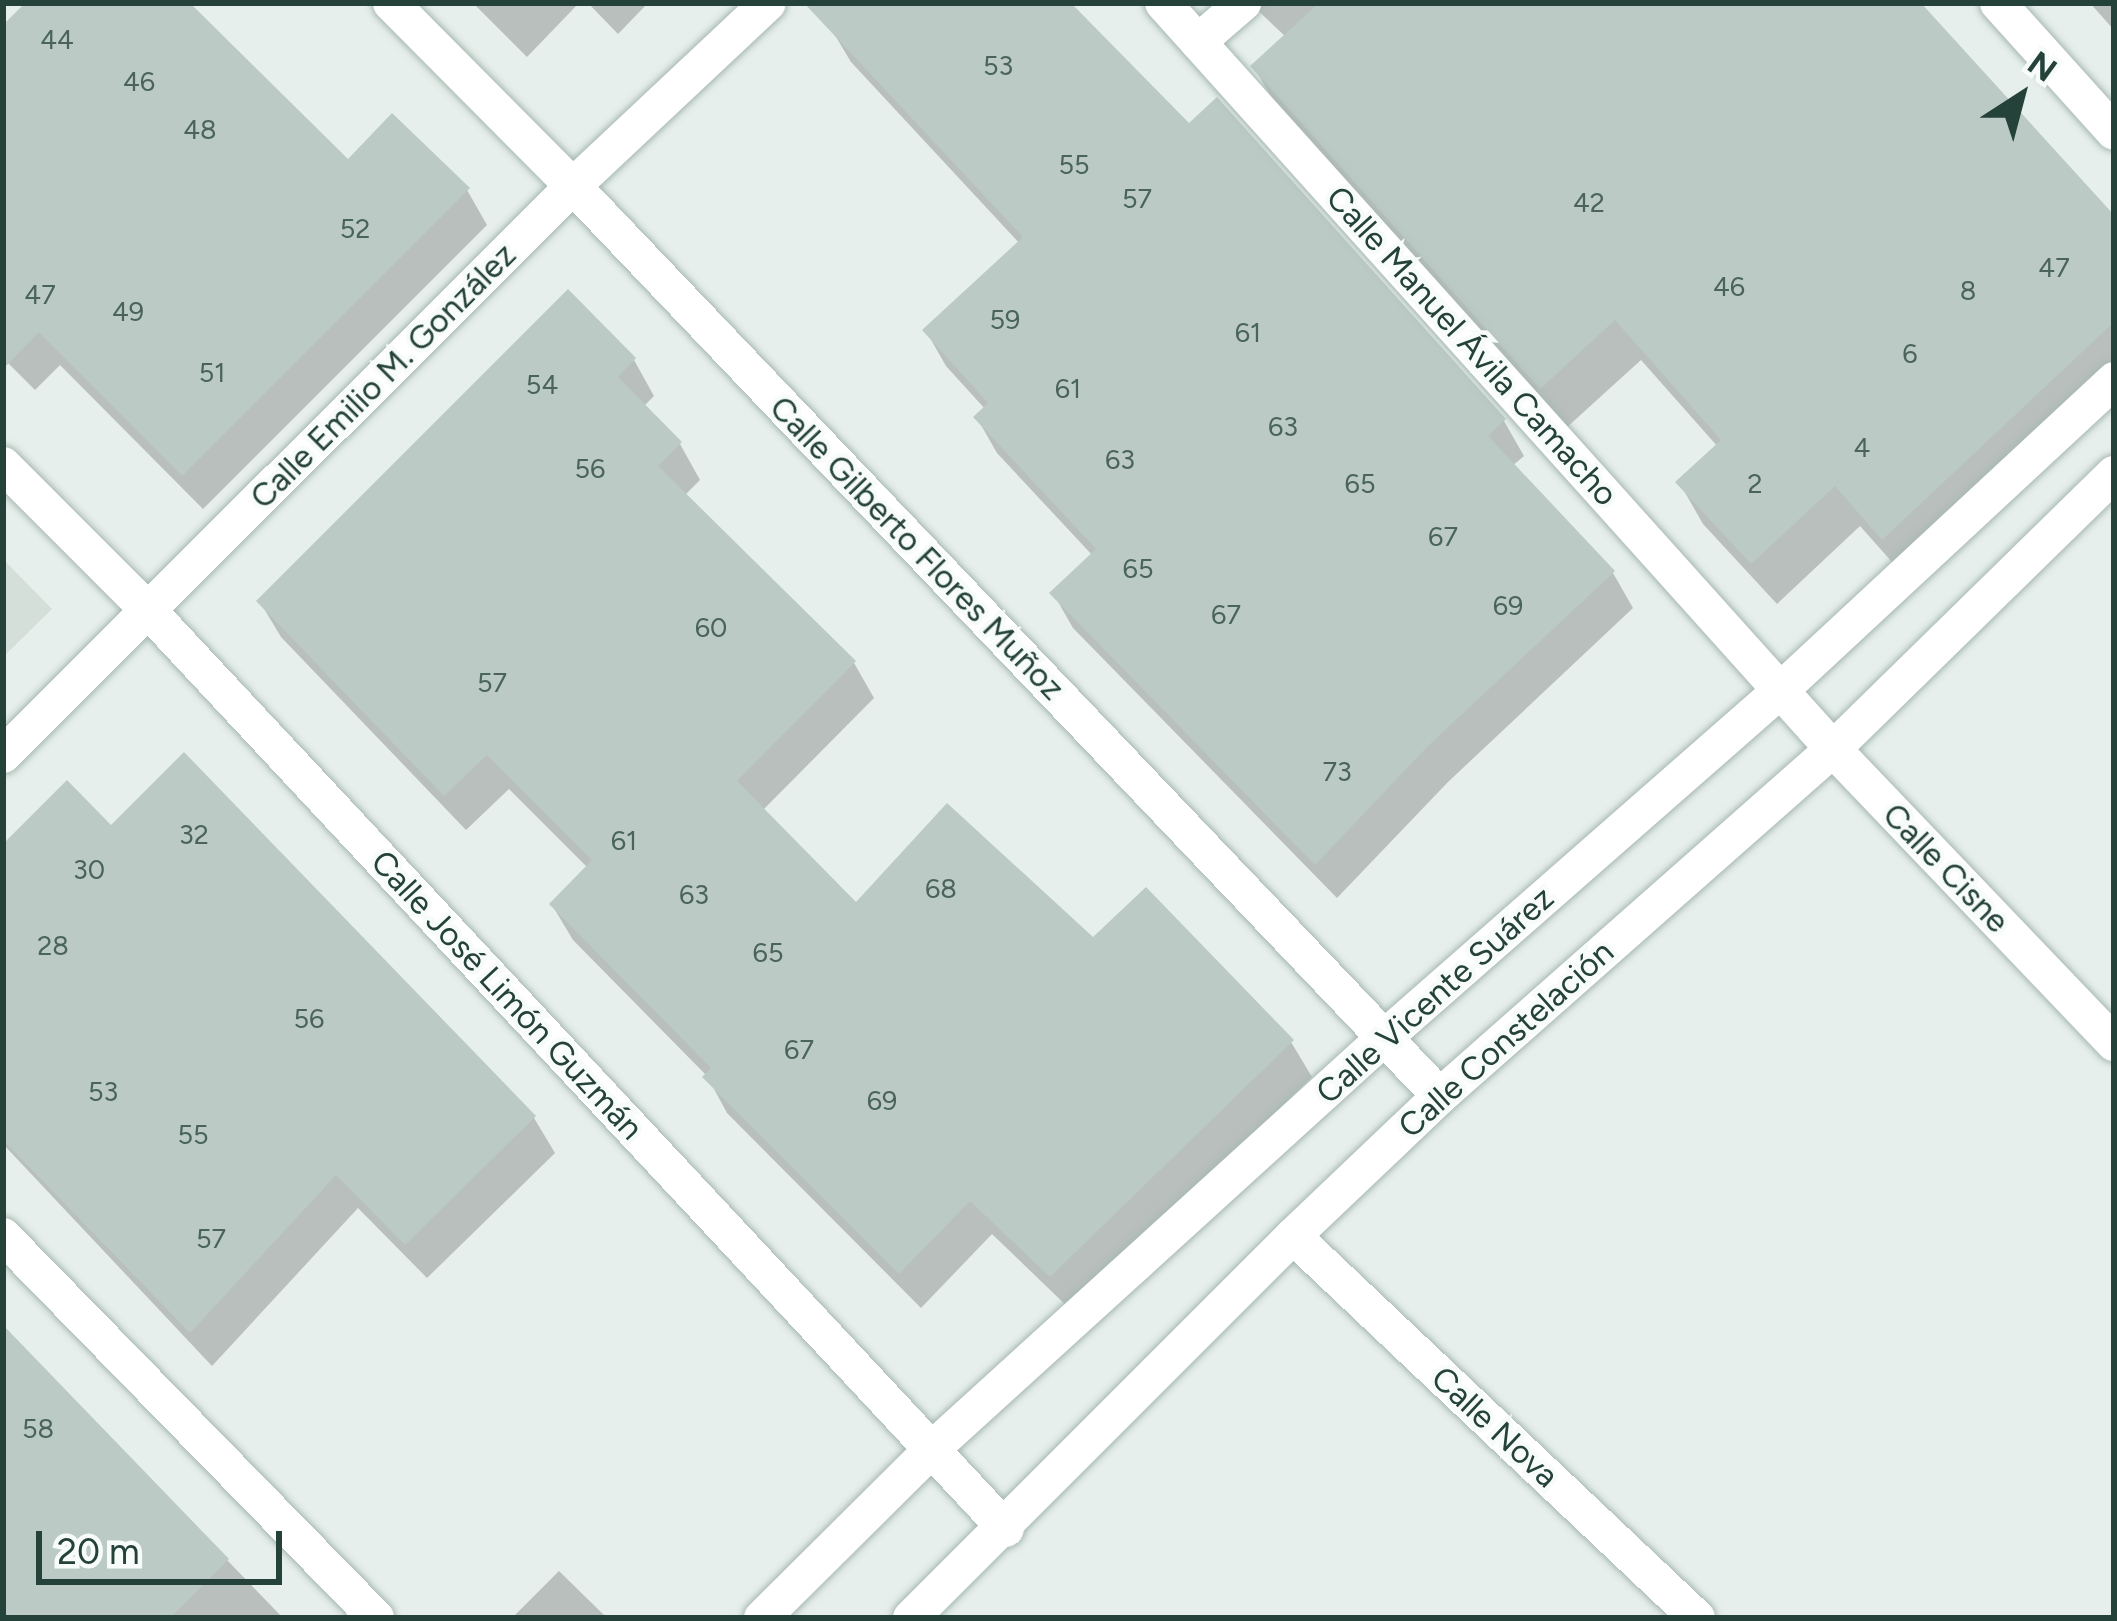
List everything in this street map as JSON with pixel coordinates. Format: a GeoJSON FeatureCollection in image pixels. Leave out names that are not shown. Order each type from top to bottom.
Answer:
{"type":"FeatureCollection","features":[{"type":"Feature","properties":{"kind":"street","name":"Calle Gilberto Flores Muñoz"},"geometry":{"type":"LineString","coordinates":[[391,3],[574,186],[1441,1096]]}},
{"type":"Feature","properties":{"kind":"street","name":"Calle Emilio M. González"},"geometry":{"type":"LineString","coordinates":[[3,754],[574,186],[768,3]]}},
{"type":"Feature","properties":{"kind":"street","name":"Calle Manuel Ávila Camacho"},"geometry":{"type":"LineString","coordinates":[[1163,3],[1782,689]]}},
{"type":"Feature","properties":{"kind":"street"},"geometry":{"type":"LineString","coordinates":[[1198,43],[1243,3]]}},
{"type":"Feature","properties":{"kind":"street"},"geometry":{"type":"LineString","coordinates":[[1998,3],[2114,132]]}},
{"type":"Feature","properties":{"kind":"street","name":"Calle Vicente Suárez"},"geometry":{"type":"LineString","coordinates":[[762,1618],[931,1450],[1384,1038],[1782,689],[2114,380]]}},
{"type":"Feature","properties":{"kind":"street","name":"Calle José Limón Guzmán"},"geometry":{"type":"LineString","coordinates":[[3,465],[148,610],[1006,1529]]}},
{"type":"Feature","properties":{"kind":"street","name":"Calle Constelación"},"geometry":{"type":"LineString","coordinates":[[911,1618],[1006,1529],[1293,1236],[1441,1096],[1833,749],[2114,474]]}},
{"type":"Feature","properties":{"kind":"street","name":"Calle Cisne"},"geometry":{"type":"LineString","coordinates":[[1782,689],[1833,749],[2114,1043]]}},
{"type":"Feature","properties":{"kind":"street"},"geometry":{"type":"LineString","coordinates":[[3,1236],[376,1618]]}},
{"type":"Feature","properties":{"kind":"street","name":"Calle Nova"},"geometry":{"type":"LineString","coordinates":[[1293,1236],[1697,1618]]}},
{"type":"Feature","properties":{"kind":"shaded area"},"geometry":{"type":"Polygon","coordinates":[[[3,559],[52,609],[3,657],[3,559]]]}},
{"type":"Feature","properties":{"kind":"building"},"geometry":{"type":"Polygon","coordinates":[[[25,3],[190,3],[348,159],[392,113],[470,188],[182,476],[39,332],[3,369],[3,25],[25,3]]]}},
{"type":"Feature","properties":{"kind":"building"},"geometry":{"type":"Polygon","coordinates":[[[804,3],[1071,3],[1189,123],[1217,97],[1506,419],[1488,436],[1615,571],[1428,746],[1315,865],[1049,593],[1096,549],[973,417],[988,403],[922,330],[1023,237],[804,3]]]}},
{"type":"Feature","properties":{"kind":"building"},"geometry":{"type":"Polygon","coordinates":[[[1319,3],[1921,3],[2114,215],[2114,322],[1882,540],[1835,486],[1751,564],[1675,482],[1721,440],[1615,320],[1540,389],[1250,66],[1319,3]]]}},
{"type":"Feature","properties":{"kind":"building"},"geometry":{"type":"Polygon","coordinates":[[[568,289],[636,358],[618,377],[682,442],[658,466],[856,661],[737,781],[856,902],[947,803],[1093,937],[1146,887],[1294,1040],[1050,1277],[970,1201],[899,1274],[702,1077],[711,1068],[549,904],[592,860],[487,755],[444,796],[256,601],[568,289]]]}},
{"type":"Feature","properties":{"kind":"building"},"geometry":{"type":"Polygon","coordinates":[[[184,752],[536,1116],[405,1245],[336,1175],[190,1333],[3,1140],[3,844],[67,780],[111,825],[184,752]]]}},
{"type":"Feature","properties":{"kind":"building"},"geometry":{"type":"Polygon","coordinates":[[[3,1325],[229,1559],[170,1618],[3,1618],[3,1325]]]}}]}
